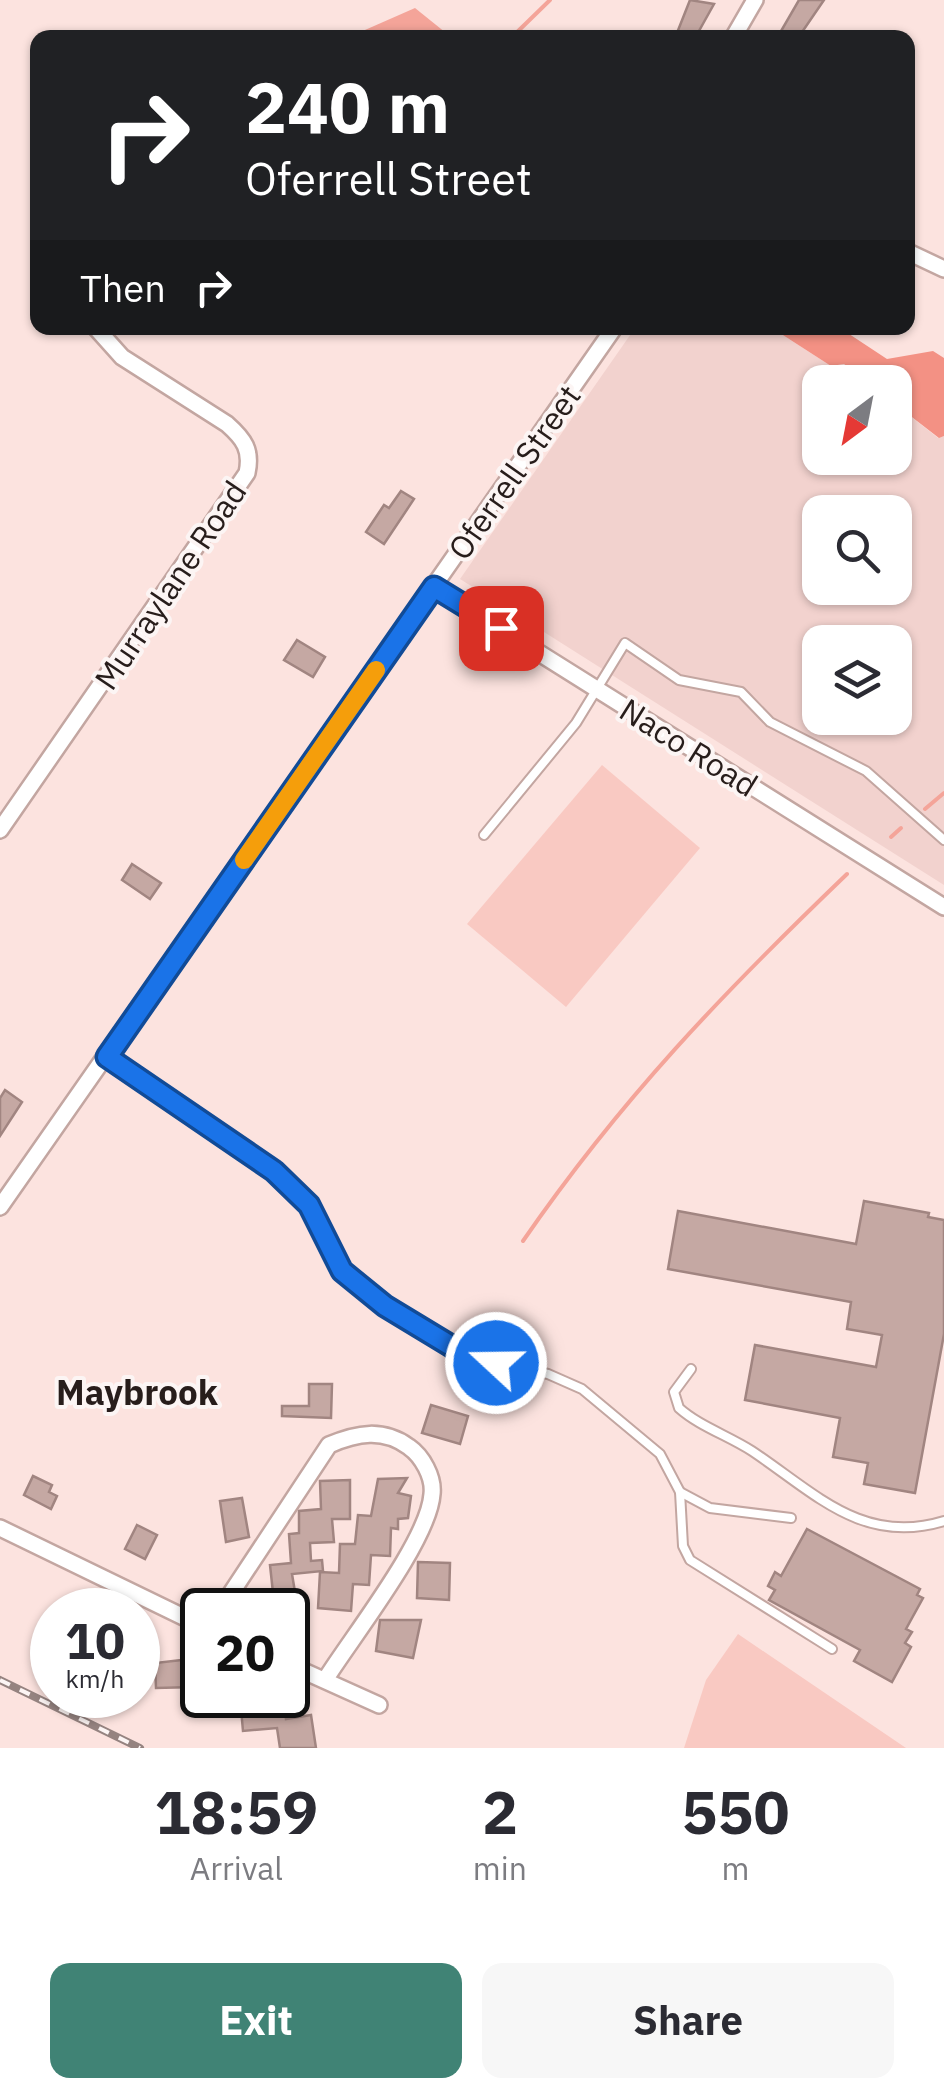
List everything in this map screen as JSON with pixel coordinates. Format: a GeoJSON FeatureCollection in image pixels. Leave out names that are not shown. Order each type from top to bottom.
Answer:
{"type":"FeatureCollection","features":[{"type":"Feature","properties":{"kind":"street"},"geometry":{"type":"LineString","coordinates":[[738,30],[755,0]]}},
{"type":"Feature","properties":{"kind":"street"},"geometry":{"type":"LineString","coordinates":[[915,255],[944,269]]}},
{"type":"Feature","properties":{"kind":"street","name":"Murraylane Road"},"geometry":{"type":"LineString","coordinates":[[0,830],[246,473],[250,455],[242,437],[226,424],[122,358],[102,335]]}},
{"type":"Feature","properties":{"kind":"street","name":"Oferrell Street"},"geometry":{"type":"LineString","coordinates":[[0,1207],[609,335]]}},
{"type":"Feature","properties":{"kind":"street","name":"Naco Road"},"geometry":{"type":"LineString","coordinates":[[434,587],[944,907]]}},
{"type":"Feature","properties":{"kind":"street"},"geometry":{"type":"LineString","coordinates":[[235,1588],[329,1445],[357,1433],[384,1434],[411,1448],[428,1472],[433,1491],[425,1524],[325,1680]]}},
{"type":"Feature","properties":{"kind":"street"},"geometry":{"type":"LineString","coordinates":[[0,1528],[180,1615]]}},
{"type":"Feature","properties":{"kind":"street"},"geometry":{"type":"LineString","coordinates":[[310,1674],[380,1705]]}},
{"type":"Feature","properties":{"kind":"lane"},"geometry":{"type":"LineString","coordinates":[[484,835],[576,723],[625,643],[657,669],[679,680],[741,692],[770,722],[866,771],[944,840]]}},
{"type":"Feature","properties":{"kind":"lane"},"geometry":{"type":"LineString","coordinates":[[107,1057],[274,1171],[309,1205],[342,1271],[385,1306],[475,1359],[548,1374],[582,1388],[660,1454],[680,1492],[683,1546],[690,1560],[832,1649]]}},
{"type":"Feature","properties":{"kind":"lane"},"geometry":{"type":"LineString","coordinates":[[691,1369],[674,1392],[684,1413],[835,1508],[889,1529],[919,1528],[944,1520]]}},
{"type":"Feature","properties":{"kind":"lane"},"geometry":{"type":"LineString","coordinates":[[680,1492],[710,1508],[792,1518]]}},
{"type":"Feature","properties":{"kind":"shaded area"},"geometry":{"type":"Polygon","coordinates":[[[415,8],[442,30],[365,30],[415,8]]]}},
{"type":"Feature","properties":{"kind":"shaded area"},"geometry":{"type":"Polygon","coordinates":[[[630,335],[783,335],[829,365],[802,365],[802,475],[912,475],[912,417],[938,438],[944,436],[944,885],[460,579],[630,335]]]}},
{"type":"Feature","properties":{"kind":"shaded area"},"geometry":{"type":"Polygon","coordinates":[[[783,335],[851,335],[887,359],[933,351],[944,358],[944,436],[939,438],[912,417],[912,365],[829,365],[783,335]]]}},
{"type":"Feature","properties":{"kind":"shaded area"},"geometry":{"type":"Polygon","coordinates":[[[602,765],[700,848],[566,1007],[467,924],[602,765]]]}},
{"type":"Feature","properties":{"kind":"shaded area"},"geometry":{"type":"Polygon","coordinates":[[[738,1634],[906,1748],[684,1748],[706,1680],[738,1634]]]}},
{"type":"Feature","properties":{"kind":"building"},"geometry":{"type":"Polygon","coordinates":[[[690,0],[714,4],[699,30],[678,30],[690,0]]]}},
{"type":"Feature","properties":{"kind":"building"},"geometry":{"type":"Polygon","coordinates":[[[799,0],[824,0],[803,30],[782,30],[799,0]]]}},
{"type":"Feature","properties":{"kind":"building"},"geometry":{"type":"Polygon","coordinates":[[[401,491],[414,499],[384,544],[366,532],[384,505],[389,508],[401,491]]]}},
{"type":"Feature","properties":{"kind":"building"},"geometry":{"type":"Polygon","coordinates":[[[297,640],[325,657],[313,677],[284,660],[297,640]]]}},
{"type":"Feature","properties":{"kind":"building"},"geometry":{"type":"Polygon","coordinates":[[[132,864],[161,883],[150,899],[122,880],[132,864]]]}},
{"type":"Feature","properties":{"kind":"building"},"geometry":{"type":"Polygon","coordinates":[[[5,1090],[22,1102],[0,1136],[0,1098],[5,1090]]]}},
{"type":"Feature","properties":{"kind":"building"},"geometry":{"type":"Polygon","coordinates":[[[864,1201],[929,1213],[928,1217],[944,1220],[944,1334],[915,1493],[864,1484],[868,1463],[833,1457],[840,1418],[745,1400],[755,1345],[876,1367],[882,1335],[847,1329],[851,1302],[668,1269],[678,1211],[856,1244],[864,1201]]]}},
{"type":"Feature","properties":{"kind":"building"},"geometry":{"type":"Polygon","coordinates":[[[309,1384],[332,1384],[331,1418],[282,1416],[282,1406],[309,1406],[309,1384]]]}},
{"type":"Feature","properties":{"kind":"building"},"geometry":{"type":"Polygon","coordinates":[[[431,1405],[468,1416],[460,1444],[422,1433],[431,1405]]]}},
{"type":"Feature","properties":{"kind":"building"},"geometry":{"type":"Polygon","coordinates":[[[33,1476],[52,1485],[49,1492],[57,1496],[51,1509],[24,1495],[33,1476]]]}},
{"type":"Feature","properties":{"kind":"building"},"geometry":{"type":"Polygon","coordinates":[[[407,1478],[398,1493],[411,1496],[408,1518],[398,1519],[398,1529],[391,1528],[390,1556],[371,1555],[369,1585],[353,1584],[351,1611],[318,1608],[320,1572],[339,1573],[340,1544],[355,1544],[358,1515],[371,1516],[378,1479],[407,1478]]]}},
{"type":"Feature","properties":{"kind":"building"},"geometry":{"type":"Polygon","coordinates":[[[350,1480],[350,1519],[332,1519],[334,1542],[310,1543],[311,1561],[322,1560],[323,1571],[292,1574],[294,1588],[272,1588],[270,1565],[291,1563],[289,1534],[299,1533],[299,1511],[321,1509],[320,1481],[350,1480]]]}},
{"type":"Feature","properties":{"kind":"building"},"geometry":{"type":"Polygon","coordinates":[[[242,1498],[249,1537],[226,1542],[220,1501],[242,1498]]]}},
{"type":"Feature","properties":{"kind":"building"},"geometry":{"type":"Polygon","coordinates":[[[137,1525],[157,1535],[145,1559],[125,1549],[137,1525]]]}},
{"type":"Feature","properties":{"kind":"building"},"geometry":{"type":"Polygon","coordinates":[[[807,1529],[920,1589],[917,1595],[923,1598],[906,1629],[912,1632],[905,1643],[911,1647],[892,1682],[854,1661],[860,1650],[769,1600],[775,1590],[768,1586],[775,1572],[781,1576],[807,1529]]]}},
{"type":"Feature","properties":{"kind":"building"},"geometry":{"type":"Polygon","coordinates":[[[418,1562],[450,1563],[449,1600],[417,1598],[418,1562]]]}},
{"type":"Feature","properties":{"kind":"building"},"geometry":{"type":"Polygon","coordinates":[[[380,1620],[421,1620],[413,1658],[376,1651],[380,1620]]]}},
{"type":"Feature","properties":{"kind":"building"},"geometry":{"type":"Polygon","coordinates":[[[180,1660],[180,1687],[160,1688],[160,1662],[180,1660]]]}},
{"type":"Feature","properties":{"kind":"building"},"geometry":{"type":"Polygon","coordinates":[[[311,1715],[316,1748],[280,1748],[277,1728],[243,1731],[242,1718],[311,1715]]]}},
{"type":"Feature","properties":{"kind":"waterway"},"geometry":{"type":"LineString","coordinates":[[519,30],[550,0]]}},
{"type":"Feature","properties":{"kind":"waterway"},"geometry":{"type":"LineString","coordinates":[[925,809],[944,793]]}},
{"type":"Feature","properties":{"kind":"waterway"},"geometry":{"type":"LineString","coordinates":[[891,837],[901,828]]}},
{"type":"Feature","properties":{"kind":"waterway"},"geometry":{"type":"LineString","coordinates":[[523,1241],[598,1140],[675,1049],[847,874]]}},
{"type":"Feature","properties":{"kind":"railway"},"geometry":{"type":"LineString","coordinates":[[0,1680],[140,1748]]}},
{"type":"Feature","properties":{"kind":"slow traffic"},"geometry":{"type":"LineString","coordinates":[[244,860],[376,670]]}},
{"type":"Feature","properties":{"kind":"district","name":"Maybrook"},"geometry":{"type":"Point","coordinates":[137,1392]}},
{"type":"Feature","properties":{"kind":"route"},"geometry":{"type":"LineString","coordinates":[[496,1363],[475,1359],[385,1306],[342,1271],[309,1205],[274,1171],[107,1057],[434,587],[501,628]]}}]}
